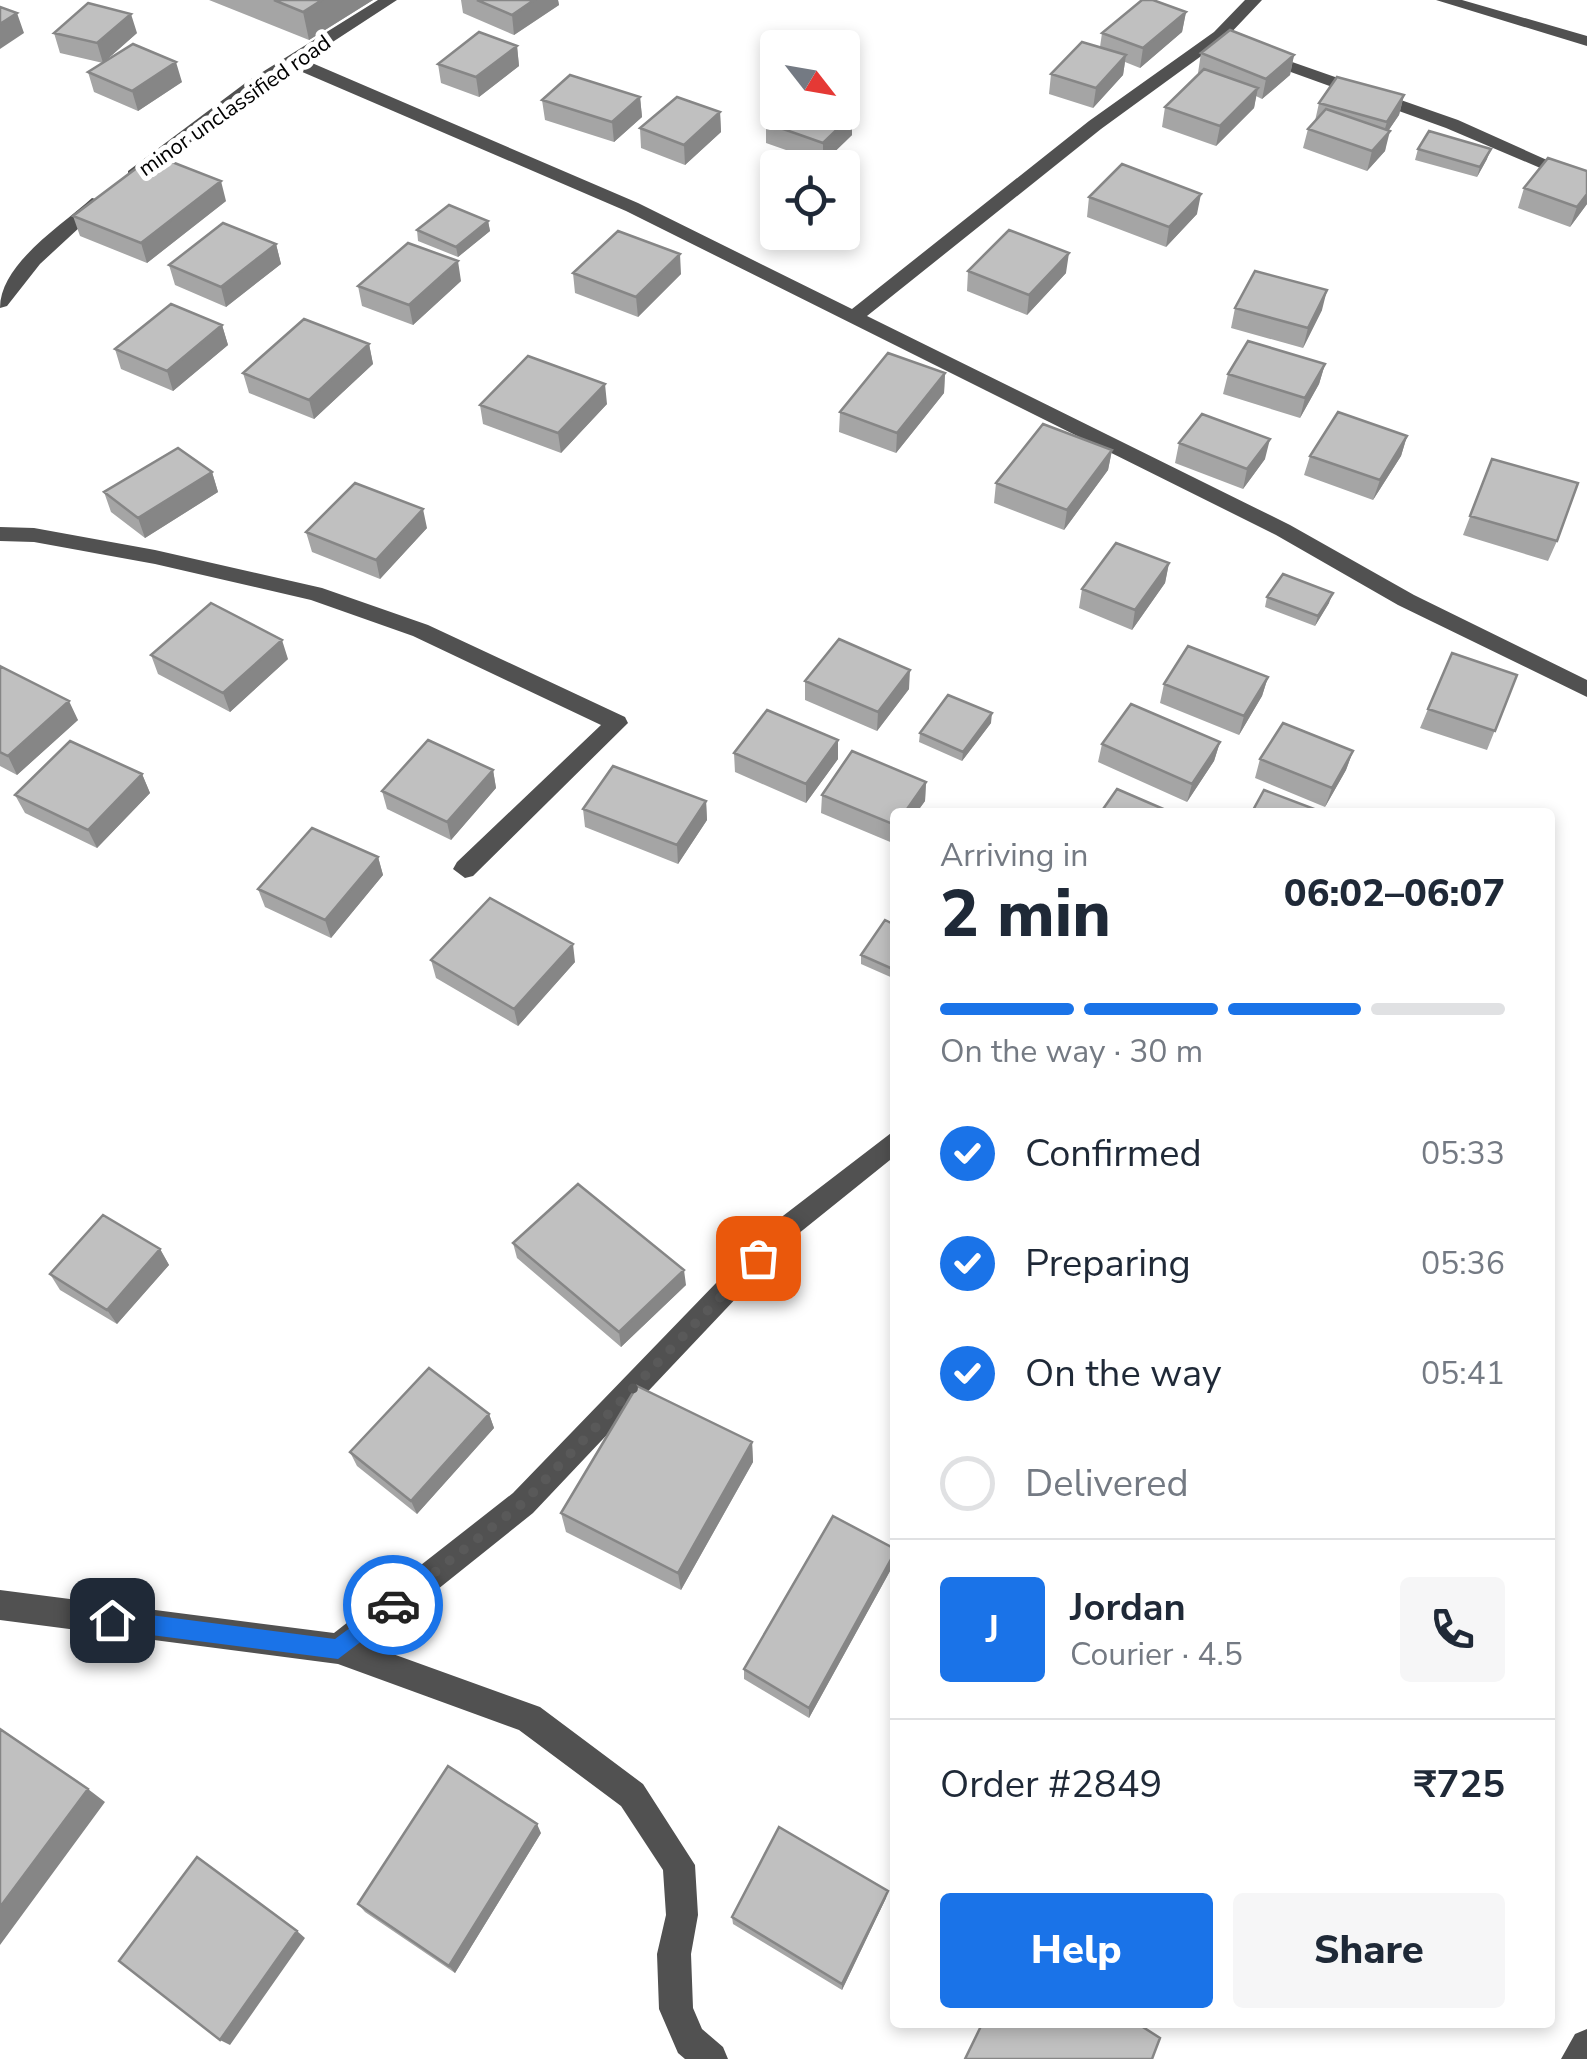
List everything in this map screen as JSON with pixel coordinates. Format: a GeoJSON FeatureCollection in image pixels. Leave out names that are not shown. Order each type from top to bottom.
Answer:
{"type":"FeatureCollection","features":[{"type":"Feature","properties":{"kind":"street","name":"minor unclassified road"},"geometry":{"type":"LineString","coordinates":[[0,302],[80,216],[292,62],[390,0]]}},
{"type":"Feature","properties":{"kind":"street"},"geometry":{"type":"LineString","coordinates":[[851,319],[1095,125],[1223,42],[1254,0]]}},
{"type":"Feature","properties":{"kind":"street"},"geometry":{"type":"LineString","coordinates":[[1444,0],[1587,40]]}},
{"type":"Feature","properties":{"kind":"street"},"geometry":{"type":"LineString","coordinates":[[1250,52],[1452,124],[1558,169]]}},
{"type":"Feature","properties":{"kind":"street"},"geometry":{"type":"LineString","coordinates":[[292,62],[632,208],[1284,530],[1406,600],[1587,689]]}},
{"type":"Feature","properties":{"kind":"street"},"geometry":{"type":"LineString","coordinates":[[0,534],[34,534],[238,574],[354,606],[435,638],[617,723],[465,869]]}},
{"type":"Feature","properties":{"kind":"street"},"geometry":{"type":"LineString","coordinates":[[338,1649],[523,1503],[784,1230],[890,1145]]}},
{"type":"Feature","properties":{"kind":"street"},"geometry":{"type":"LineString","coordinates":[[0,1605],[338,1649],[529,1718],[632,1794],[679,1865],[682,1915],[674,1954],[676,2009],[690,2041],[711,2059]]}},
{"type":"Feature","properties":{"kind":"street"},"geometry":{"type":"LineString","coordinates":[[1578,2059],[1587,2046]]}},
{"type":"Feature","properties":{"kind":"building"},"geometry":{"type":"Polygon","coordinates":[[[274,0],[322,0],[303,12],[274,0]]]}},
{"type":"Feature","properties":{"kind":"building"},"geometry":{"type":"Polygon","coordinates":[[[477,0],[534,0],[512,15],[477,0]]]}},
{"type":"Feature","properties":{"kind":"building"},"geometry":{"type":"Polygon","coordinates":[[[1142,0],[1186,12],[1143,48],[1102,33],[1142,0]]]}},
{"type":"Feature","properties":{"kind":"building"},"geometry":{"type":"Polygon","coordinates":[[[88,3],[131,14],[97,43],[54,33],[88,3]]]}},
{"type":"Feature","properties":{"kind":"building"},"geometry":{"type":"Polygon","coordinates":[[[0,7],[17,13],[0,24],[0,7]]]}},
{"type":"Feature","properties":{"kind":"building"},"geometry":{"type":"Polygon","coordinates":[[[1230,30],[1294,55],[1266,79],[1201,53],[1230,30]]]}},
{"type":"Feature","properties":{"kind":"building"},"geometry":{"type":"Polygon","coordinates":[[[479,32],[517,46],[476,77],[438,64],[479,32]]]}},
{"type":"Feature","properties":{"kind":"building"},"geometry":{"type":"Polygon","coordinates":[[[1082,42],[1126,55],[1096,88],[1051,74],[1082,42]]]}},
{"type":"Feature","properties":{"kind":"building"},"geometry":{"type":"Polygon","coordinates":[[[133,44],[176,62],[132,91],[88,72],[133,44]]]}},
{"type":"Feature","properties":{"kind":"building"},"geometry":{"type":"Polygon","coordinates":[[[1204,69],[1258,88],[1220,126],[1165,107],[1204,69]]]}},
{"type":"Feature","properties":{"kind":"building"},"geometry":{"type":"Polygon","coordinates":[[[570,75],[640,97],[612,122],[542,100],[570,75]]]}},
{"type":"Feature","properties":{"kind":"building"},"geometry":{"type":"Polygon","coordinates":[[[1337,77],[1404,95],[1387,122],[1319,103],[1337,77]]]}},
{"type":"Feature","properties":{"kind":"building"},"geometry":{"type":"Polygon","coordinates":[[[677,97],[720,112],[684,145],[640,128],[677,97]]]}},
{"type":"Feature","properties":{"kind":"building"},"geometry":{"type":"Polygon","coordinates":[[[1326,109],[1390,131],[1372,151],[1308,129],[1326,109]]]}},
{"type":"Feature","properties":{"kind":"building"},"geometry":{"type":"Polygon","coordinates":[[[786,130],[836,130],[823,143],[786,130]]]}},
{"type":"Feature","properties":{"kind":"building"},"geometry":{"type":"Polygon","coordinates":[[[1429,131],[1491,149],[1480,167],[1418,149],[1429,131]]]}},
{"type":"Feature","properties":{"kind":"building"},"geometry":{"type":"Polygon","coordinates":[[[154,155],[221,181],[141,243],[73,216],[154,155]]]}},
{"type":"Feature","properties":{"kind":"building"},"geometry":{"type":"Polygon","coordinates":[[[1548,158],[1587,171],[1587,194],[1577,207],[1524,188],[1548,158]]]}},
{"type":"Feature","properties":{"kind":"building"},"geometry":{"type":"Polygon","coordinates":[[[1122,164],[1201,194],[1169,227],[1089,197],[1122,164]]]}},
{"type":"Feature","properties":{"kind":"building"},"geometry":{"type":"Polygon","coordinates":[[[449,205],[488,221],[456,247],[417,230],[449,205]]]}},
{"type":"Feature","properties":{"kind":"building"},"geometry":{"type":"Polygon","coordinates":[[[223,223],[276,244],[221,287],[169,265],[223,223]]]}},
{"type":"Feature","properties":{"kind":"building"},"geometry":{"type":"Polygon","coordinates":[[[1009,230],[1069,253],[1029,295],[968,271],[1009,230]]]}},
{"type":"Feature","properties":{"kind":"building"},"geometry":{"type":"Polygon","coordinates":[[[618,231],[680,254],[636,297],[573,273],[618,231]]]}},
{"type":"Feature","properties":{"kind":"building"},"geometry":{"type":"Polygon","coordinates":[[[408,243],[458,261],[409,305],[358,286],[408,243]]]}},
{"type":"Feature","properties":{"kind":"building"},"geometry":{"type":"Polygon","coordinates":[[[1255,271],[1327,290],[1308,328],[1235,308],[1255,271]]]}},
{"type":"Feature","properties":{"kind":"building"},"geometry":{"type":"Polygon","coordinates":[[[171,304],[222,325],[167,371],[115,349],[171,304]]]}},
{"type":"Feature","properties":{"kind":"building"},"geometry":{"type":"Polygon","coordinates":[[[304,319],[369,344],[309,400],[243,373],[304,319]]]}},
{"type":"Feature","properties":{"kind":"building"},"geometry":{"type":"Polygon","coordinates":[[[1248,341],[1325,364],[1305,398],[1228,374],[1248,341]]]}},
{"type":"Feature","properties":{"kind":"building"},"geometry":{"type":"Polygon","coordinates":[[[888,353],[945,373],[897,433],[840,412],[888,353]]]}},
{"type":"Feature","properties":{"kind":"building"},"geometry":{"type":"Polygon","coordinates":[[[528,356],[605,384],[558,433],[480,405],[528,356]]]}},
{"type":"Feature","properties":{"kind":"building"},"geometry":{"type":"Polygon","coordinates":[[[1338,412],[1407,436],[1380,480],[1310,456],[1338,412]]]}},
{"type":"Feature","properties":{"kind":"building"},"geometry":{"type":"Polygon","coordinates":[[[1202,414],[1270,439],[1247,469],[1179,443],[1202,414]]]}},
{"type":"Feature","properties":{"kind":"building"},"geometry":{"type":"Polygon","coordinates":[[[1043,424],[1112,450],[1067,510],[996,483],[1043,424]]]}},
{"type":"Feature","properties":{"kind":"building"},"geometry":{"type":"Polygon","coordinates":[[[178,448],[212,472],[138,518],[104,492],[178,448]]]}},
{"type":"Feature","properties":{"kind":"building"},"geometry":{"type":"Polygon","coordinates":[[[1492,459],[1578,483],[1557,541],[1470,516],[1492,459]]]}},
{"type":"Feature","properties":{"kind":"building"},"geometry":{"type":"Polygon","coordinates":[[[355,483],[423,509],[376,560],[306,532],[355,483]]]}},
{"type":"Feature","properties":{"kind":"building"},"geometry":{"type":"Polygon","coordinates":[[[1116,543],[1169,563],[1135,610],[1082,589],[1116,543]]]}},
{"type":"Feature","properties":{"kind":"building"},"geometry":{"type":"Polygon","coordinates":[[[1283,574],[1333,593],[1318,616],[1267,597],[1283,574]]]}},
{"type":"Feature","properties":{"kind":"building"},"geometry":{"type":"Polygon","coordinates":[[[211,603],[282,640],[223,693],[151,655],[211,603]]]}},
{"type":"Feature","properties":{"kind":"building"},"geometry":{"type":"Polygon","coordinates":[[[839,639],[910,670],[878,712],[805,681],[839,639]]]}},
{"type":"Feature","properties":{"kind":"building"},"geometry":{"type":"Polygon","coordinates":[[[1188,646],[1268,677],[1244,716],[1164,684],[1188,646]]]}},
{"type":"Feature","properties":{"kind":"building"},"geometry":{"type":"Polygon","coordinates":[[[1452,653],[1517,675],[1495,731],[1428,709],[1452,653]]]}},
{"type":"Feature","properties":{"kind":"building"},"geometry":{"type":"Polygon","coordinates":[[[0,666],[69,701],[8,756],[0,752],[0,666]]]}},
{"type":"Feature","properties":{"kind":"building"},"geometry":{"type":"Polygon","coordinates":[[[948,695],[992,713],[963,752],[920,733],[948,695]]]}},
{"type":"Feature","properties":{"kind":"building"},"geometry":{"type":"Polygon","coordinates":[[[1131,704],[1220,742],[1192,784],[1102,744],[1131,704]]]}},
{"type":"Feature","properties":{"kind":"building"},"geometry":{"type":"Polygon","coordinates":[[[767,710],[838,740],[806,784],[734,753],[767,710]]]}},
{"type":"Feature","properties":{"kind":"building"},"geometry":{"type":"Polygon","coordinates":[[[1283,723],[1353,751],[1332,788],[1260,759],[1283,723]]]}},
{"type":"Feature","properties":{"kind":"building"},"geometry":{"type":"Polygon","coordinates":[[[428,740],[493,770],[447,822],[382,791],[428,740]]]}},
{"type":"Feature","properties":{"kind":"building"},"geometry":{"type":"Polygon","coordinates":[[[70,741],[142,774],[88,830],[15,795],[70,741]]]}},
{"type":"Feature","properties":{"kind":"building"},"geometry":{"type":"Polygon","coordinates":[[[852,751],[926,782],[908,808],[890,808],[890,823],[822,795],[852,751]]]}},
{"type":"Feature","properties":{"kind":"building"},"geometry":{"type":"Polygon","coordinates":[[[613,766],[706,801],[677,845],[583,809],[613,766]]]}},
{"type":"Feature","properties":{"kind":"building"},"geometry":{"type":"Polygon","coordinates":[[[1117,789],[1161,808],[1104,808],[1117,789]]]}},
{"type":"Feature","properties":{"kind":"building"},"geometry":{"type":"Polygon","coordinates":[[[1264,790],[1311,808],[1254,808],[1264,790]]]}},
{"type":"Feature","properties":{"kind":"building"},"geometry":{"type":"Polygon","coordinates":[[[312,828],[378,857],[325,920],[258,889],[312,828]]]}},
{"type":"Feature","properties":{"kind":"building"},"geometry":{"type":"Polygon","coordinates":[[[490,898],[573,944],[514,1009],[431,960],[490,898]]]}},
{"type":"Feature","properties":{"kind":"building"},"geometry":{"type":"Polygon","coordinates":[[[885,920],[890,922],[890,968],[861,955],[885,920]]]}},
{"type":"Feature","properties":{"kind":"building"},"geometry":{"type":"Polygon","coordinates":[[[578,1184],[684,1270],[619,1332],[513,1243],[578,1184]]]}},
{"type":"Feature","properties":{"kind":"building"},"geometry":{"type":"Polygon","coordinates":[[[103,1215],[160,1249],[107,1310],[50,1274],[103,1215]]]}},
{"type":"Feature","properties":{"kind":"building"},"geometry":{"type":"Polygon","coordinates":[[[429,1368],[489,1414],[411,1501],[350,1452],[429,1368]]]}},
{"type":"Feature","properties":{"kind":"building"},"geometry":{"type":"Polygon","coordinates":[[[637,1386],[752,1442],[678,1573],[561,1513],[637,1386]]]}},
{"type":"Feature","properties":{"kind":"building"},"geometry":{"type":"Polygon","coordinates":[[[833,1516],[890,1546],[890,1561],[809,1708],[744,1669],[833,1516]]]}},
{"type":"Feature","properties":{"kind":"building"},"geometry":{"type":"Polygon","coordinates":[[[0,1729],[88,1789],[0,1907],[0,1729]]]}},
{"type":"Feature","properties":{"kind":"building"},"geometry":{"type":"Polygon","coordinates":[[[448,1766],[537,1824],[449,1966],[358,1904],[448,1766]]]}},
{"type":"Feature","properties":{"kind":"building"},"geometry":{"type":"Polygon","coordinates":[[[779,1827],[888,1891],[842,1984],[732,1917],[779,1827]]]}},
{"type":"Feature","properties":{"kind":"building"},"geometry":{"type":"Polygon","coordinates":[[[197,1857],[297,1931],[220,2040],[119,1961],[197,1857]]]}},
{"type":"Feature","properties":{"kind":"building"},"geometry":{"type":"Polygon","coordinates":[[[980,2028],[1144,2028],[1160,2038],[1152,2059],[965,2059],[980,2028]]]}},
{"type":"Feature","properties":{"kind":"way so far"},"geometry":{"type":"LineString","coordinates":[[393,1605],[523,1503],[758,1258]]}},
{"type":"Feature","properties":{"kind":"route"},"geometry":{"type":"LineString","coordinates":[[112,1620],[338,1649],[393,1605]]}}]}
